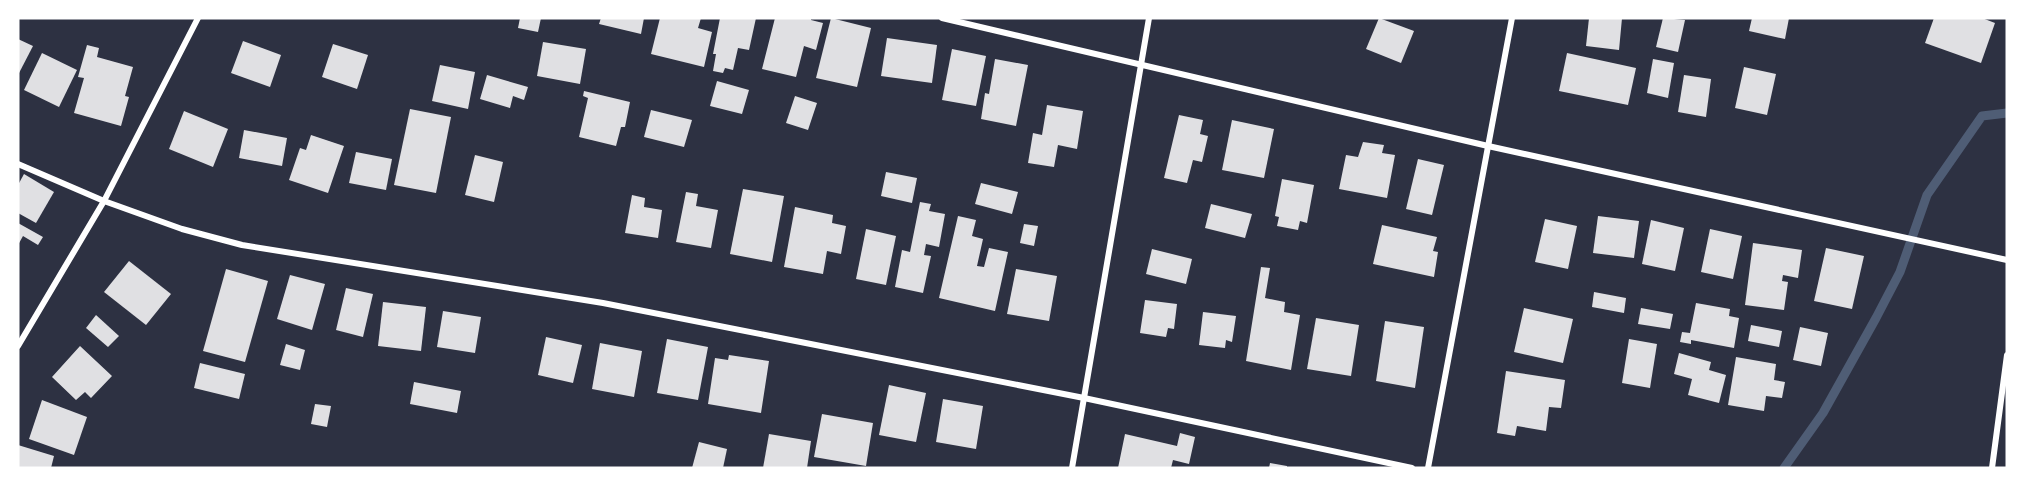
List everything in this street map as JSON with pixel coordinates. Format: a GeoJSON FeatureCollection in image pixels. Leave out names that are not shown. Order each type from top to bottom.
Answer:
{"type":"FeatureCollection","features":[{"type":"Feature","properties":{"kind":"street"},"geometry":{"type":"LineString","coordinates":[[18,346],[104,201],[198,18]]}},
{"type":"Feature","properties":{"kind":"street"},"geometry":{"type":"LineString","coordinates":[[942,18],[1488,146],[2007,260]]}},
{"type":"Feature","properties":{"kind":"street"},"geometry":{"type":"LineString","coordinates":[[1072,468],[1149,18]]}},
{"type":"Feature","properties":{"kind":"street"},"geometry":{"type":"LineString","coordinates":[[1428,468],[1512,18]]}},
{"type":"Feature","properties":{"kind":"street"},"geometry":{"type":"LineString","coordinates":[[18,164],[104,201],[182,229],[242,245],[603,303],[1084,398],[1412,468]]}},
{"type":"Feature","properties":{"kind":"street"},"geometry":{"type":"LineString","coordinates":[[1992,468],[2007,355]]}},
{"type":"Feature","properties":{"kind":"building"},"geometry":{"type":"Polygon","coordinates":[[[520,18],[541,18],[538,32],[518,28],[520,18]]]}},
{"type":"Feature","properties":{"kind":"building"},"geometry":{"type":"Polygon","coordinates":[[[601,18],[644,18],[641,34],[599,24],[601,18]]]}},
{"type":"Feature","properties":{"kind":"building"},"geometry":{"type":"Polygon","coordinates":[[[660,18],[701,18],[698,28],[712,32],[704,67],[651,54],[660,18]]]}},
{"type":"Feature","properties":{"kind":"building"},"geometry":{"type":"Polygon","coordinates":[[[720,18],[756,18],[749,50],[738,48],[733,70],[725,68],[723,73],[713,71],[716,54],[713,54],[720,18]]]}},
{"type":"Feature","properties":{"kind":"building"},"geometry":{"type":"Polygon","coordinates":[[[775,18],[811,18],[811,20],[823,23],[816,50],[804,46],[796,77],[762,69],[775,18]]]}},
{"type":"Feature","properties":{"kind":"building"},"geometry":{"type":"Polygon","coordinates":[[[831,18],[871,28],[857,87],[816,78],[831,18]]]}},
{"type":"Feature","properties":{"kind":"building"},"geometry":{"type":"Polygon","coordinates":[[[1379,18],[1414,31],[1401,63],[1366,49],[1379,18]]]}},
{"type":"Feature","properties":{"kind":"building"},"geometry":{"type":"Polygon","coordinates":[[[1589,18],[1622,18],[1619,50],[1586,46],[1589,18]]]}},
{"type":"Feature","properties":{"kind":"building"},"geometry":{"type":"Polygon","coordinates":[[[1663,18],[1685,20],[1678,52],[1656,47],[1663,18]]]}},
{"type":"Feature","properties":{"kind":"building"},"geometry":{"type":"Polygon","coordinates":[[[1752,18],[1789,18],[1785,39],[1749,31],[1752,18]]]}},
{"type":"Feature","properties":{"kind":"building"},"geometry":{"type":"Polygon","coordinates":[[[1934,18],[1982,18],[1995,23],[1981,63],[1925,43],[1934,18]]]}},
{"type":"Feature","properties":{"kind":"building"},"geometry":{"type":"Polygon","coordinates":[[[887,38],[937,45],[932,83],[881,76],[887,38]]]}},
{"type":"Feature","properties":{"kind":"building"},"geometry":{"type":"Polygon","coordinates":[[[18,39],[33,46],[18,75],[18,39]]]}},
{"type":"Feature","properties":{"kind":"building"},"geometry":{"type":"Polygon","coordinates":[[[243,41],[281,55],[270,87],[231,73],[243,41]]]}},
{"type":"Feature","properties":{"kind":"building"},"geometry":{"type":"Polygon","coordinates":[[[543,42],[586,49],[580,84],[537,76],[543,42]]]}},
{"type":"Feature","properties":{"kind":"building"},"geometry":{"type":"Polygon","coordinates":[[[333,44],[368,55],[357,89],[322,77],[333,44]]]}},
{"type":"Feature","properties":{"kind":"building"},"geometry":{"type":"Polygon","coordinates":[[[87,45],[99,48],[97,57],[133,67],[125,96],[129,97],[121,126],[74,113],[84,78],[78,77],[87,45]]]}},
{"type":"Feature","properties":{"kind":"building"},"geometry":{"type":"Polygon","coordinates":[[[952,49],[986,56],[976,106],[942,100],[952,49]]]}},
{"type":"Feature","properties":{"kind":"building"},"geometry":{"type":"Polygon","coordinates":[[[42,53],[77,70],[59,107],[24,90],[42,53]]]}},
{"type":"Feature","properties":{"kind":"building"},"geometry":{"type":"Polygon","coordinates":[[[1567,53],[1636,68],[1628,105],[1559,91],[1567,53]]]}},
{"type":"Feature","properties":{"kind":"building"},"geometry":{"type":"Polygon","coordinates":[[[995,59],[1028,65],[1016,126],[981,119],[985,93],[989,94],[995,59]]]}},
{"type":"Feature","properties":{"kind":"building"},"geometry":{"type":"Polygon","coordinates":[[[1653,59],[1674,63],[1668,98],[1647,93],[1653,59]]]}},
{"type":"Feature","properties":{"kind":"building"},"geometry":{"type":"Polygon","coordinates":[[[440,65],[475,72],[468,109],[432,101],[440,65]]]}},
{"type":"Feature","properties":{"kind":"building"},"geometry":{"type":"Polygon","coordinates":[[[1744,67],[1776,74],[1767,115],[1735,108],[1744,67]]]}},
{"type":"Feature","properties":{"kind":"building"},"geometry":{"type":"Polygon","coordinates":[[[487,75],[528,87],[524,100],[513,96],[510,108],[480,99],[487,75]]]}},
{"type":"Feature","properties":{"kind":"building"},"geometry":{"type":"Polygon","coordinates":[[[1684,75],[1711,79],[1706,117],[1678,112],[1684,75]]]}},
{"type":"Feature","properties":{"kind":"building"},"geometry":{"type":"Polygon","coordinates":[[[717,81],[749,90],[742,114],[710,106],[717,81]]]}},
{"type":"Feature","properties":{"kind":"building"},"geometry":{"type":"Polygon","coordinates":[[[584,91],[630,102],[625,127],[621,127],[616,146],[579,137],[588,98],[583,96],[584,91]]]}},
{"type":"Feature","properties":{"kind":"building"},"geometry":{"type":"Polygon","coordinates":[[[795,96],[817,103],[808,130],[786,123],[795,96]]]}},
{"type":"Feature","properties":{"kind":"building"},"geometry":{"type":"Polygon","coordinates":[[[1047,105],[1083,111],[1077,149],[1058,145],[1054,167],[1028,163],[1033,133],[1042,135],[1047,105]]]}},
{"type":"Feature","properties":{"kind":"building"},"geometry":{"type":"Polygon","coordinates":[[[410,109],[451,117],[436,193],[394,185],[410,109]]]}},
{"type":"Feature","properties":{"kind":"building"},"geometry":{"type":"Polygon","coordinates":[[[651,110],[692,120],[684,147],[644,137],[651,110]]]}},
{"type":"Feature","properties":{"kind":"building"},"geometry":{"type":"Polygon","coordinates":[[[184,111],[228,129],[213,167],[169,149],[184,111]]]}},
{"type":"Feature","properties":{"kind":"building"},"geometry":{"type":"Polygon","coordinates":[[[1179,115],[1203,120],[1200,134],[1208,136],[1202,162],[1193,160],[1187,183],[1164,178],[1179,115]]]}},
{"type":"Feature","properties":{"kind":"building"},"geometry":{"type":"Polygon","coordinates":[[[1232,120],[1274,129],[1264,178],[1222,170],[1232,120]]]}},
{"type":"Feature","properties":{"kind":"building"},"geometry":{"type":"Polygon","coordinates":[[[244,130],[287,138],[282,166],[239,158],[244,130]]]}},
{"type":"Feature","properties":{"kind":"building"},"geometry":{"type":"Polygon","coordinates":[[[311,135],[344,146],[328,193],[289,180],[300,148],[306,150],[311,135]]]}},
{"type":"Feature","properties":{"kind":"building"},"geometry":{"type":"Polygon","coordinates":[[[1363,142],[1384,145],[1382,153],[1395,155],[1387,198],[1339,189],[1346,155],[1358,157],[1363,142]]]}},
{"type":"Feature","properties":{"kind":"building"},"geometry":{"type":"Polygon","coordinates":[[[356,152],[392,159],[386,190],[349,183],[356,152]]]}},
{"type":"Feature","properties":{"kind":"building"},"geometry":{"type":"Polygon","coordinates":[[[475,155],[503,162],[494,202],[465,195],[475,155]]]}},
{"type":"Feature","properties":{"kind":"building"},"geometry":{"type":"Polygon","coordinates":[[[1418,159],[1444,165],[1432,215],[1406,209],[1418,159]]]}},
{"type":"Feature","properties":{"kind":"building"},"geometry":{"type":"Polygon","coordinates":[[[886,172],[917,178],[912,203],[881,196],[886,172]]]}},
{"type":"Feature","properties":{"kind":"building"},"geometry":{"type":"Polygon","coordinates":[[[24,174],[54,192],[36,223],[18,213],[18,185],[24,174]]]}},
{"type":"Feature","properties":{"kind":"building"},"geometry":{"type":"Polygon","coordinates":[[[1282,179],[1314,185],[1307,223],[1300,221],[1298,230],[1277,226],[1279,217],[1275,216],[1282,179]]]}},
{"type":"Feature","properties":{"kind":"building"},"geometry":{"type":"Polygon","coordinates":[[[981,183],[1018,192],[1012,214],[975,204],[981,183]]]}},
{"type":"Feature","properties":{"kind":"building"},"geometry":{"type":"Polygon","coordinates":[[[743,189],[784,196],[772,262],[730,254],[743,189]]]}},
{"type":"Feature","properties":{"kind":"building"},"geometry":{"type":"Polygon","coordinates":[[[686,192],[698,194],[696,206],[718,210],[711,248],[676,242],[686,192]]]}},
{"type":"Feature","properties":{"kind":"building"},"geometry":{"type":"Polygon","coordinates":[[[632,195],[645,198],[644,207],[662,210],[658,238],[625,233],[632,195]]]}},
{"type":"Feature","properties":{"kind":"building"},"geometry":{"type":"Polygon","coordinates":[[[920,202],[931,204],[929,211],[945,214],[939,247],[926,244],[924,255],[931,256],[923,293],[895,287],[902,250],[910,252],[920,202]]]}},
{"type":"Feature","properties":{"kind":"building"},"geometry":{"type":"Polygon","coordinates":[[[1211,204],[1252,214],[1245,238],[1205,228],[1211,204]]]}},
{"type":"Feature","properties":{"kind":"building"},"geometry":{"type":"Polygon","coordinates":[[[795,207],[833,215],[832,223],[846,226],[841,254],[827,251],[823,274],[784,267],[795,207]]]}},
{"type":"Feature","properties":{"kind":"building"},"geometry":{"type":"Polygon","coordinates":[[[958,216],[976,220],[972,236],[983,239],[977,266],[984,267],[989,248],[1008,252],[995,311],[939,298],[958,216]]]}},
{"type":"Feature","properties":{"kind":"building"},"geometry":{"type":"Polygon","coordinates":[[[1598,216],[1639,221],[1634,258],[1593,253],[1598,216]]]}},
{"type":"Feature","properties":{"kind":"building"},"geometry":{"type":"Polygon","coordinates":[[[1545,219],[1577,226],[1568,269],[1535,262],[1545,219]]]}},
{"type":"Feature","properties":{"kind":"building"},"geometry":{"type":"Polygon","coordinates":[[[1651,220],[1684,228],[1675,271],[1642,264],[1651,220]]]}},
{"type":"Feature","properties":{"kind":"building"},"geometry":{"type":"Polygon","coordinates":[[[18,223],[43,237],[38,245],[23,236],[18,245],[18,223]]]}},
{"type":"Feature","properties":{"kind":"building"},"geometry":{"type":"Polygon","coordinates":[[[1024,224],[1038,226],[1034,246],[1020,243],[1024,224]]]}},
{"type":"Feature","properties":{"kind":"building"},"geometry":{"type":"Polygon","coordinates":[[[1382,225],[1437,237],[1433,251],[1438,252],[1434,277],[1373,264],[1382,225]]]}},
{"type":"Feature","properties":{"kind":"building"},"geometry":{"type":"Polygon","coordinates":[[[866,229],[896,236],[886,285],[856,279],[866,229]]]}},
{"type":"Feature","properties":{"kind":"building"},"geometry":{"type":"Polygon","coordinates":[[[1710,229],[1742,236],[1733,279],[1701,272],[1710,229]]]}},
{"type":"Feature","properties":{"kind":"building"},"geometry":{"type":"Polygon","coordinates":[[[1753,243],[1802,250],[1798,278],[1783,275],[1782,281],[1788,282],[1784,310],[1745,305],[1753,243]]]}},
{"type":"Feature","properties":{"kind":"building"},"geometry":{"type":"Polygon","coordinates":[[[1826,248],[1864,256],[1852,309],[1814,301],[1826,248]]]}},
{"type":"Feature","properties":{"kind":"building"},"geometry":{"type":"Polygon","coordinates":[[[1152,249],[1192,259],[1186,284],[1146,274],[1152,249]]]}},
{"type":"Feature","properties":{"kind":"building"},"geometry":{"type":"Polygon","coordinates":[[[129,261],[171,294],[146,325],[104,292],[129,261]]]}},
{"type":"Feature","properties":{"kind":"building"},"geometry":{"type":"Polygon","coordinates":[[[1261,267],[1270,268],[1265,298],[1285,302],[1284,312],[1300,315],[1291,370],[1246,361],[1261,267]]]}},
{"type":"Feature","properties":{"kind":"building"},"geometry":{"type":"Polygon","coordinates":[[[226,269],[268,281],[245,362],[203,351],[226,269]]]}},
{"type":"Feature","properties":{"kind":"building"},"geometry":{"type":"Polygon","coordinates":[[[1016,269],[1057,276],[1049,321],[1007,314],[1016,269]]]}},
{"type":"Feature","properties":{"kind":"building"},"geometry":{"type":"Polygon","coordinates":[[[290,275],[325,284],[312,330],[277,319],[290,275]]]}},
{"type":"Feature","properties":{"kind":"building"},"geometry":{"type":"Polygon","coordinates":[[[346,288],[373,294],[363,337],[336,330],[346,288]]]}},
{"type":"Feature","properties":{"kind":"building"},"geometry":{"type":"Polygon","coordinates":[[[1594,292],[1626,298],[1624,313],[1592,307],[1594,292]]]}},
{"type":"Feature","properties":{"kind":"building"},"geometry":{"type":"Polygon","coordinates":[[[1145,300],[1177,304],[1174,329],[1168,328],[1166,337],[1140,333],[1145,300]]]}},
{"type":"Feature","properties":{"kind":"building"},"geometry":{"type":"Polygon","coordinates":[[[383,302],[426,307],[421,351],[378,346],[383,302]]]}},
{"type":"Feature","properties":{"kind":"building"},"geometry":{"type":"Polygon","coordinates":[[[1696,303],[1730,309],[1729,316],[1739,318],[1734,348],[1691,340],[1691,344],[1680,342],[1682,332],[1690,333],[1696,303]]]}},
{"type":"Feature","properties":{"kind":"building"},"geometry":{"type":"Polygon","coordinates":[[[1524,308],[1573,319],[1563,363],[1514,352],[1524,308]]]}},
{"type":"Feature","properties":{"kind":"building"},"geometry":{"type":"Polygon","coordinates":[[[1641,308],[1673,314],[1670,329],[1638,324],[1641,308]]]}},
{"type":"Feature","properties":{"kind":"building"},"geometry":{"type":"Polygon","coordinates":[[[443,311],[481,317],[475,353],[437,347],[443,311]]]}},
{"type":"Feature","properties":{"kind":"building"},"geometry":{"type":"Polygon","coordinates":[[[1203,312],[1236,316],[1232,342],[1226,340],[1225,348],[1199,345],[1203,312]]]}},
{"type":"Feature","properties":{"kind":"building"},"geometry":{"type":"Polygon","coordinates":[[[96,315],[119,336],[108,347],[86,328],[96,315]]]}},
{"type":"Feature","properties":{"kind":"building"},"geometry":{"type":"Polygon","coordinates":[[[1316,318],[1359,325],[1351,376],[1307,369],[1316,318]]]}},
{"type":"Feature","properties":{"kind":"building"},"geometry":{"type":"Polygon","coordinates":[[[1385,321],[1424,327],[1415,388],[1376,381],[1385,321]]]}},
{"type":"Feature","properties":{"kind":"building"},"geometry":{"type":"Polygon","coordinates":[[[1751,325],[1782,331],[1779,347],[1748,341],[1751,325]]]}},
{"type":"Feature","properties":{"kind":"building"},"geometry":{"type":"Polygon","coordinates":[[[1800,327],[1828,333],[1821,366],[1793,360],[1800,327]]]}},
{"type":"Feature","properties":{"kind":"building"},"geometry":{"type":"Polygon","coordinates":[[[546,337],[582,345],[573,383],[538,375],[546,337]]]}},
{"type":"Feature","properties":{"kind":"building"},"geometry":{"type":"Polygon","coordinates":[[[667,339],[708,347],[698,400],[657,393],[667,339]]]}},
{"type":"Feature","properties":{"kind":"building"},"geometry":{"type":"Polygon","coordinates":[[[1629,339],[1657,344],[1650,388],[1622,383],[1629,339]]]}},
{"type":"Feature","properties":{"kind":"building"},"geometry":{"type":"Polygon","coordinates":[[[600,343],[642,351],[634,397],[592,389],[600,343]]]}},
{"type":"Feature","properties":{"kind":"building"},"geometry":{"type":"Polygon","coordinates":[[[286,344],[305,350],[300,370],[280,365],[286,344]]]}},
{"type":"Feature","properties":{"kind":"building"},"geometry":{"type":"Polygon","coordinates":[[[80,346],[112,376],[91,398],[85,392],[76,400],[52,377],[80,346]]]}},
{"type":"Feature","properties":{"kind":"building"},"geometry":{"type":"Polygon","coordinates":[[[1679,353],[1711,362],[1709,370],[1726,375],[1719,403],[1688,395],[1692,379],[1674,374],[1679,353]]]}},
{"type":"Feature","properties":{"kind":"building"},"geometry":{"type":"Polygon","coordinates":[[[729,355],[769,361],[761,413],[708,404],[715,358],[728,360],[729,355]]]}},
{"type":"Feature","properties":{"kind":"building"},"geometry":{"type":"Polygon","coordinates":[[[1736,357],[1776,364],[1774,380],[1785,382],[1782,398],[1766,396],[1764,411],[1728,405],[1736,357]]]}},
{"type":"Feature","properties":{"kind":"building"},"geometry":{"type":"Polygon","coordinates":[[[200,363],[245,374],[239,399],[194,388],[200,363]]]}},
{"type":"Feature","properties":{"kind":"building"},"geometry":{"type":"Polygon","coordinates":[[[1506,371],[1565,380],[1561,408],[1549,407],[1546,431],[1517,426],[1515,436],[1497,433],[1506,371]]]}},
{"type":"Feature","properties":{"kind":"building"},"geometry":{"type":"Polygon","coordinates":[[[414,382],[461,391],[457,413],[410,404],[414,382]]]}},
{"type":"Feature","properties":{"kind":"building"},"geometry":{"type":"Polygon","coordinates":[[[889,385],[926,393],[916,442],[879,435],[889,385]]]}},
{"type":"Feature","properties":{"kind":"building"},"geometry":{"type":"Polygon","coordinates":[[[943,399],[983,406],[976,449],[936,442],[943,399]]]}},
{"type":"Feature","properties":{"kind":"building"},"geometry":{"type":"Polygon","coordinates":[[[42,400],[87,417],[74,455],[29,439],[42,400]]]}},
{"type":"Feature","properties":{"kind":"building"},"geometry":{"type":"Polygon","coordinates":[[[315,404],[331,406],[327,427],[311,424],[315,404]]]}},
{"type":"Feature","properties":{"kind":"building"},"geometry":{"type":"Polygon","coordinates":[[[822,414],[873,423],[866,466],[814,457],[822,414]]]}},
{"type":"Feature","properties":{"kind":"building"},"geometry":{"type":"Polygon","coordinates":[[[1180,433],[1195,437],[1189,464],[1173,460],[1171,468],[1118,468],[1125,434],[1177,446],[1180,433]]]}},
{"type":"Feature","properties":{"kind":"building"},"geometry":{"type":"Polygon","coordinates":[[[769,434],[811,441],[807,468],[763,468],[769,434]]]}},
{"type":"Feature","properties":{"kind":"building"},"geometry":{"type":"Polygon","coordinates":[[[699,442],[727,449],[723,468],[692,468],[699,442]]]}},
{"type":"Feature","properties":{"kind":"building"},"geometry":{"type":"Polygon","coordinates":[[[18,445],[54,456],[51,468],[18,468],[18,445]]]}},
{"type":"Feature","properties":{"kind":"building"},"geometry":{"type":"Polygon","coordinates":[[[1270,463],[1287,466],[1287,468],[1269,468],[1270,463]]]}},
{"type":"Feature","properties":{"kind":"waterway"},"geometry":{"type":"LineString","coordinates":[[1784,468],[1823,413],[1876,318],[1900,272],[1927,195],[1982,116],[2007,113]]}}]}
